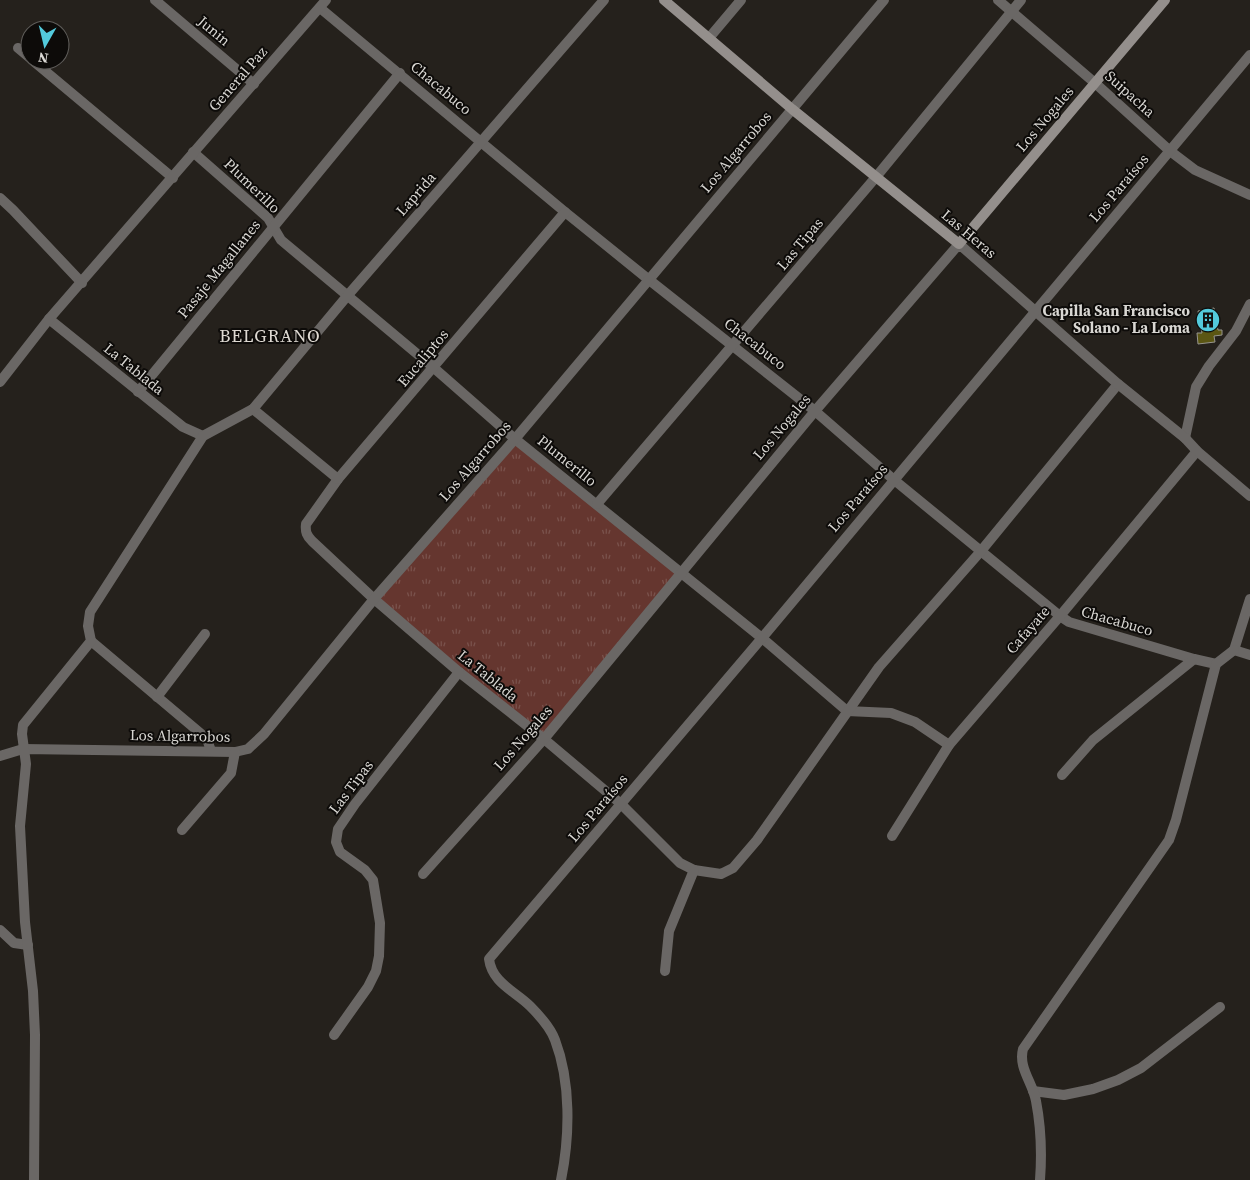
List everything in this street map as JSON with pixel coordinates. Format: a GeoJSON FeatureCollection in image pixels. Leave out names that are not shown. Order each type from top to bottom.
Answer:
{"type":"FeatureCollection","features":[{"type":"Feature","properties":{"kind":"street","name":"Junin"},"geometry":{"type":"LineString","coordinates":[[154,0],[254,84]]}},
{"type":"Feature","properties":{"kind":"street","name":"Laprida"},"geometry":{"type":"LineString","coordinates":[[253,409],[604,0]]}},
{"type":"Feature","properties":{"kind":"street","name":"Las Heras"},"geometry":{"type":"LineString","coordinates":[[664,0],[792,108],[959,244],[1118,384],[1185,438],[1196,451],[1250,496]]}},
{"type":"Feature","properties":{"kind":"street"},"geometry":{"type":"LineString","coordinates":[[709,38],[741,0]]}},
{"type":"Feature","properties":{"kind":"street","name":"Los Algarrobos"},"geometry":{"type":"LineString","coordinates":[[0,756],[23,748],[212,752],[235,752],[248,749],[264,734],[374,600],[515,439],[884,0]]}},
{"type":"Feature","properties":{"kind":"street","name":"Suipacha"},"geometry":{"type":"LineString","coordinates":[[998,0],[1095,83],[1170,151],[1195,170],[1250,195]]}},
{"type":"Feature","properties":{"kind":"street","name":"Las Tipas"},"geometry":{"type":"LineString","coordinates":[[597,504],[734,346],[1021,0]]}},
{"type":"Feature","properties":{"kind":"street","name":"Los Nogales"},"geometry":{"type":"LineString","coordinates":[[423,874],[544,739],[815,410],[959,244],[1165,0]]}},
{"type":"Feature","properties":{"kind":"street","name":"General Paz"},"geometry":{"type":"LineString","coordinates":[[0,382],[49,319],[323,4]]}},
{"type":"Feature","properties":{"kind":"street","name":"Chacabuco"},"geometry":{"type":"LineString","coordinates":[[323,4],[400,73],[565,212],[648,280],[815,410],[893,479],[1068,622],[1216,664]]}},
{"type":"Feature","properties":{"kind":"street","name":"Los Paraísos"},"geometry":{"type":"LineString","coordinates":[[562,1180],[568,1126],[564,1071],[555,1039],[530,1006],[496,978],[490,969],[489,959],[762,638],[893,479],[1250,55]]}},
{"type":"Feature","properties":{"kind":"street"},"geometry":{"type":"LineString","coordinates":[[44,70],[173,178]]}},
{"type":"Feature","properties":{"kind":"street","name":"Pasaje Magallanes"},"geometry":{"type":"LineString","coordinates":[[138,392],[400,73]]}},
{"type":"Feature","properties":{"kind":"street","name":"Plumerillo"},"geometry":{"type":"LineString","coordinates":[[193,152],[268,218],[280,240],[434,368],[515,439],[682,572],[847,711]]}},
{"type":"Feature","properties":{"kind":"street"},"geometry":{"type":"LineString","coordinates":[[0,198],[82,283]]}},
{"type":"Feature","properties":{"kind":"street","name":"Eucaliptos"},"geometry":{"type":"LineString","coordinates":[[306,524],[338,479],[565,212]]}},
{"type":"Feature","properties":{"kind":"street"},"geometry":{"type":"LineString","coordinates":[[1185,438],[1196,387],[1209,366],[1236,331],[1250,304]]}},
{"type":"Feature","properties":{"kind":"street","name":"La Tablada"},"geometry":{"type":"LineString","coordinates":[[49,319],[183,427],[203,436]]}},
{"type":"Feature","properties":{"kind":"street","name":"La Tablada"},"geometry":{"type":"LineString","coordinates":[[306,524],[307,536],[374,600],[621,804],[680,864],[694,870],[721,874],[733,868],[757,840],[879,667],[981,552],[1118,384]]}},
{"type":"Feature","properties":{"kind":"street"},"geometry":{"type":"LineString","coordinates":[[212,752],[207,739],[91,641],[88,626],[90,612],[203,436],[253,409],[338,479]]}},
{"type":"Feature","properties":{"kind":"street","name":"Cafayate"},"geometry":{"type":"LineString","coordinates":[[892,836],[949,745],[1060,616],[1196,451]]}},
{"type":"Feature","properties":{"kind":"street"},"geometry":{"type":"LineString","coordinates":[[1040,1180],[1042,1151],[1040,1125],[1033,1091],[1020,1058],[1023,1049],[1169,840],[1176,820],[1216,664],[1234,650],[1250,599]]}},
{"type":"Feature","properties":{"kind":"street"},"geometry":{"type":"LineString","coordinates":[[157,696],[205,634]]}},
{"type":"Feature","properties":{"kind":"street"},"geometry":{"type":"LineString","coordinates":[[34,1180],[35,1035],[20,826],[26,764],[22,734],[24,726],[91,641]]}},
{"type":"Feature","properties":{"kind":"street"},"geometry":{"type":"LineString","coordinates":[[1234,650],[1250,655]]}},
{"type":"Feature","properties":{"kind":"street"},"geometry":{"type":"LineString","coordinates":[[1062,775],[1093,740],[1194,659]]}},
{"type":"Feature","properties":{"kind":"street","name":"Las Tipas"},"geometry":{"type":"LineString","coordinates":[[334,1035],[368,987],[376,971],[379,956],[380,923],[373,880],[365,870],[340,852],[336,842],[338,829],[459,672]]}},
{"type":"Feature","properties":{"kind":"street"},"geometry":{"type":"LineString","coordinates":[[847,711],[891,713],[914,722],[949,745]]}},
{"type":"Feature","properties":{"kind":"street"},"geometry":{"type":"LineString","coordinates":[[182,830],[231,773],[235,752]]}},
{"type":"Feature","properties":{"kind":"street"},"geometry":{"type":"LineString","coordinates":[[665,971],[668,931],[694,870]]}},
{"type":"Feature","properties":{"kind":"street"},"geometry":{"type":"LineString","coordinates":[[0,930],[14,943],[28,945]]}},
{"type":"Feature","properties":{"kind":"street"},"geometry":{"type":"LineString","coordinates":[[1033,1091],[1064,1095],[1093,1089],[1118,1080],[1142,1068],[1220,1007]]}},
{"type":"Feature","properties":{"kind":"green space"},"geometry":{"type":"Polygon","coordinates":[[[515,439],[682,572],[544,739],[374,599],[515,439]]]}},
{"type":"Feature","properties":{"kind":"building","name":"Capilla San Francisco Solano - La Loma"},"geometry":{"type":"Polygon","coordinates":[[[1214,308],[1218,330],[1222,330],[1222,335],[1214,336],[1215,342],[1198,344],[1197,333],[1202,333],[1198,311],[1214,308]]]}},
{"type":"Feature","properties":{"kind":"place","name":"Capilla San Francisco Solano - La Loma"},"geometry":{"type":"Point","coordinates":[1208,320]}},
{"type":"Feature","properties":{"kind":"district","name":"BELGRANO"},"geometry":{"type":"Point","coordinates":[270,336]}}]}
